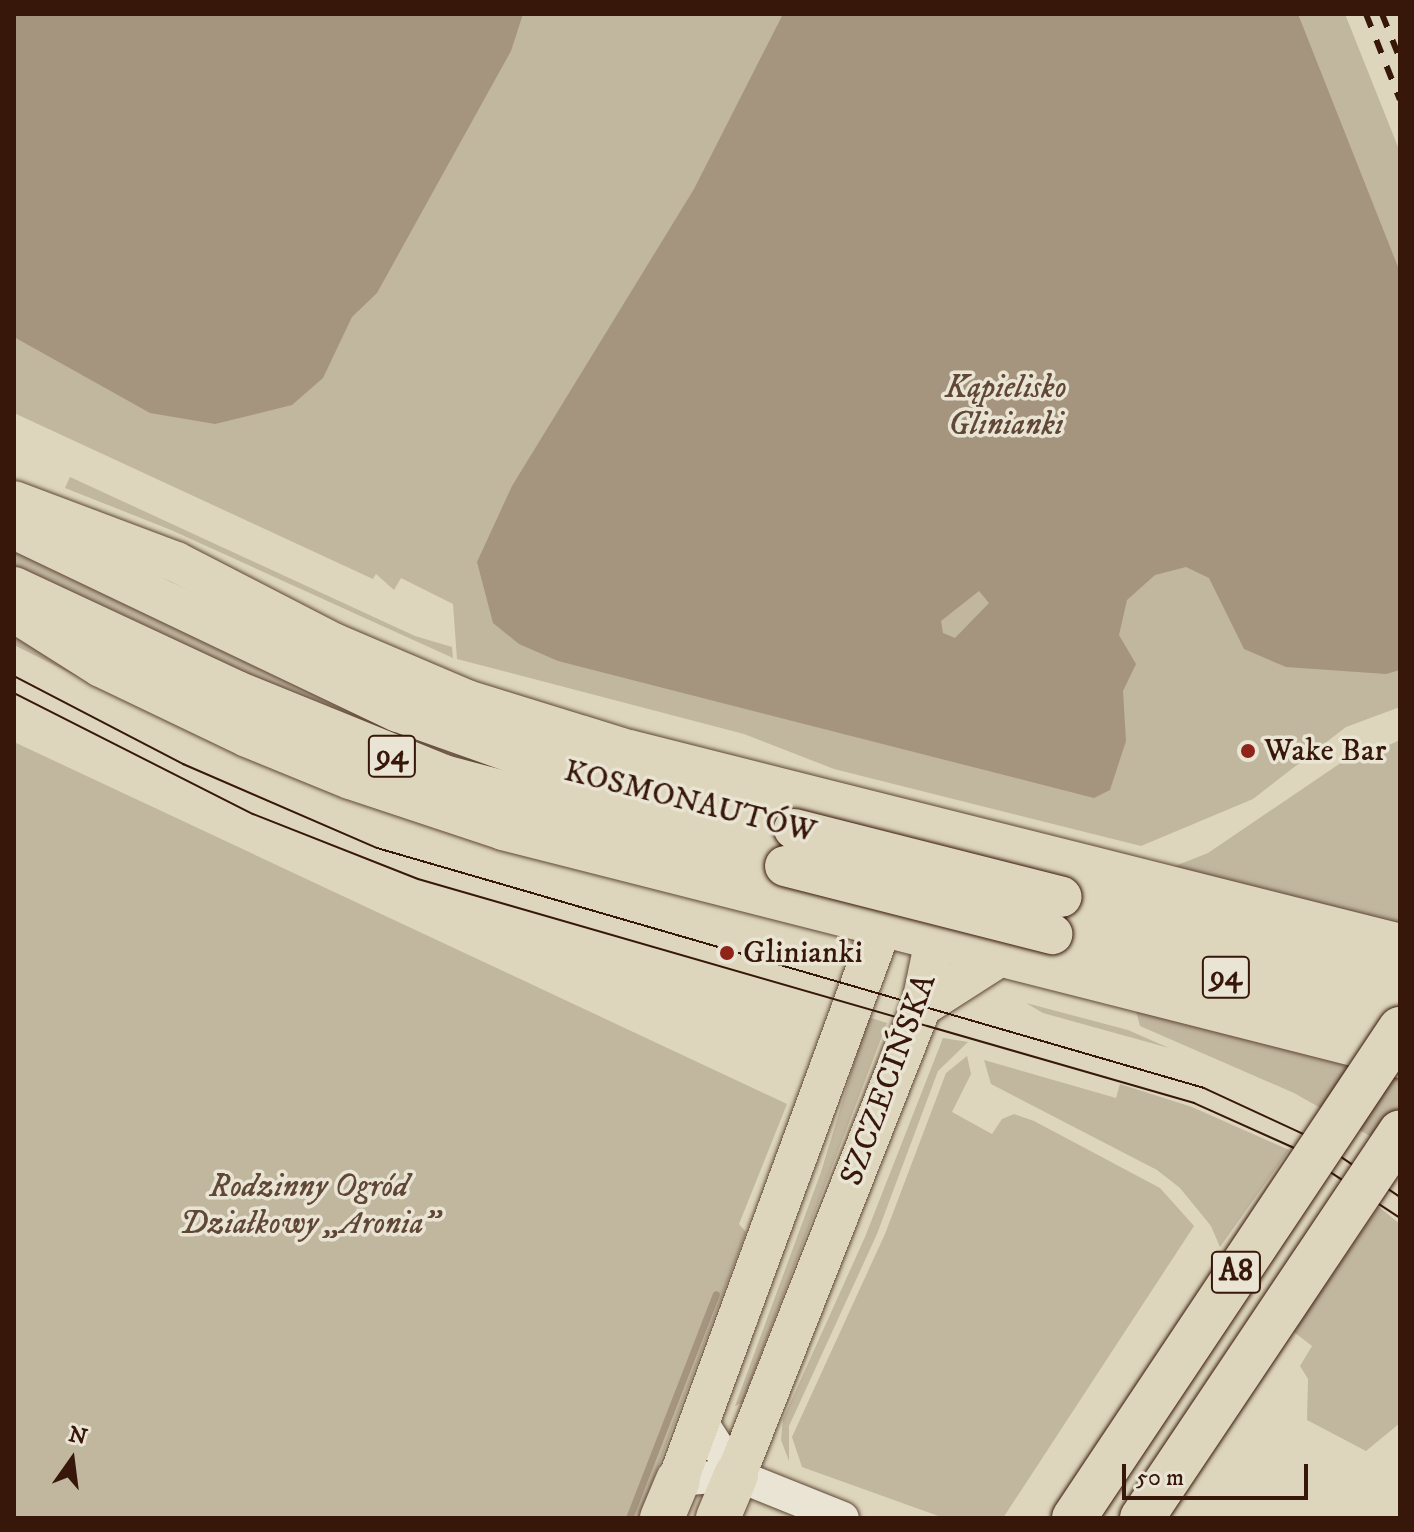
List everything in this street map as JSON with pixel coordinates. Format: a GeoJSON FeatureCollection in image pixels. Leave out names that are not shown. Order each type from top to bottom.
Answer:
{"type":"FeatureCollection","features":[{"type":"Feature","properties":{"kind":"highway","name":"A8"},"geometry":{"type":"LineString","coordinates":[[1074,1518],[1400,1029]]}},
{"type":"Feature","properties":{"kind":"highway","name":"A8"},"geometry":{"type":"LineString","coordinates":[[1142,1518],[1400,1132]]}},
{"type":"Feature","properties":{"kind":"highway"},"geometry":{"type":"LineString","coordinates":[[718,1518],[736,1475]]}},
{"type":"Feature","properties":{"kind":"main road"},"geometry":{"type":"LineString","coordinates":[[14,501],[176,562],[333,643],[467,700],[629,750],[1400,944]]}},
{"type":"Feature","properties":{"kind":"main road","name":"KOSMONAUTÓW"},"geometry":{"type":"LineString","coordinates":[[14,529],[398,712],[789,848]]}},
{"type":"Feature","properties":{"kind":"main road","name":"KOSMONAUTÓW"},"geometry":{"type":"LineString","coordinates":[[14,587],[280,710],[444,775],[789,848],[1057,915],[1400,1021]]}},
{"type":"Feature","properties":{"kind":"main road"},"geometry":{"type":"LineString","coordinates":[[14,612],[113,673],[350,779],[503,830],[1400,1058]]}},
{"type":"Feature","properties":{"kind":"main road","name":"SZCZECIŃSKA"},"geometry":{"type":"LineString","coordinates":[[670,1499],[898,882],[941,828]]}},
{"type":"Feature","properties":{"kind":"main road","name":"SZCZECIŃSKA"},"geometry":{"type":"LineString","coordinates":[[736,1475],[921,1007],[944,891],[941,828]]}},
{"type":"Feature","properties":{"kind":"main road","name":"KOSMONAUTÓW"},"geometry":{"type":"LineString","coordinates":[[1057,915],[1400,981]]}},
{"type":"Feature","properties":{"kind":"main road"},"geometry":{"type":"LineString","coordinates":[[921,1007],[999,957]]}},
{"type":"Feature","properties":{"kind":"street"},"geometry":{"type":"LineString","coordinates":[[701,1421],[736,1475]]}},
{"type":"Feature","properties":{"kind":"street","name":"SZCZECIŃSKA"},"geometry":{"type":"LineString","coordinates":[[670,1499],[736,1475],[843,1518]]}},
{"type":"Feature","properties":{"kind":"green space","name":"Kąpielisko Glinianki"},"geometry":{"type":"Polygon","coordinates":[[[14,14],[1345,14],[1400,152],[1400,707],[1346,727],[1253,799],[1141,846],[834,769],[744,734],[457,659],[453,604],[401,578],[394,590],[376,574],[373,579],[14,413],[14,14]]]}},
{"type":"Feature","properties":{"kind":"green space"},"geometry":{"type":"Polygon","coordinates":[[[70,477],[415,636],[452,647],[453,658],[171,530],[65,488],[70,477]]]}},
{"type":"Feature","properties":{"kind":"green space"},"geometry":{"type":"Polygon","coordinates":[[[14,548],[498,767],[540,789],[357,728],[14,569],[14,548]]]}},
{"type":"Feature","properties":{"kind":"green space"},"geometry":{"type":"Polygon","coordinates":[[[14,624],[92,684],[14,645],[14,624]]]}},
{"type":"Feature","properties":{"kind":"green space"},"geometry":{"type":"Polygon","coordinates":[[[1400,740],[1400,926],[1170,868],[1208,853],[1367,747],[1369,754],[1400,740]]]}},
{"type":"Feature","properties":{"kind":"green space","name":"Rodzinny Ogród Działkowy „Aronia”"},"geometry":{"type":"Polygon","coordinates":[[[14,742],[787,1104],[739,1224],[746,1232],[639,1518],[14,1518],[14,742]]]}},
{"type":"Feature","properties":{"kind":"green space"},"geometry":{"type":"Polygon","coordinates":[[[1026,1003],[1128,1030],[1169,1048],[1043,1013],[1026,1003]]]}},
{"type":"Feature","properties":{"kind":"green space"},"geometry":{"type":"Polygon","coordinates":[[[1136,1011],[1400,1076],[1400,1153],[1294,1093],[1140,1026],[1136,1011]]]}},
{"type":"Feature","properties":{"kind":"green space"},"geometry":{"type":"Polygon","coordinates":[[[868,1017],[887,1023],[742,1403],[735,1406],[821,1172],[868,1017]]]}},
{"type":"Feature","properties":{"kind":"green space"},"geometry":{"type":"Polygon","coordinates":[[[943,1038],[968,1042],[938,1071],[877,1234],[789,1426],[789,1461],[781,1440],[783,1419],[865,1237],[943,1038]]]}},
{"type":"Feature","properties":{"kind":"green space"},"geometry":{"type":"Polygon","coordinates":[[[967,1056],[971,1074],[952,1112],[992,1134],[1002,1119],[1014,1114],[1034,1121],[1160,1188],[1194,1226],[1003,1518],[944,1518],[802,1467],[792,1437],[885,1234],[946,1073],[967,1056]]]}},
{"type":"Feature","properties":{"kind":"green space"},"geometry":{"type":"Polygon","coordinates":[[[984,1060],[1116,1098],[1120,1084],[1192,1107],[1289,1150],[1220,1247],[1211,1226],[1180,1188],[1157,1170],[991,1084],[984,1060]]]}},
{"type":"Feature","properties":{"kind":"green space"},"geometry":{"type":"Polygon","coordinates":[[[1379,1207],[1400,1224],[1400,1423],[1366,1451],[1307,1420],[1308,1379],[1300,1366],[1312,1346],[1294,1332],[1379,1207]]]}},
{"type":"Feature","properties":{"kind":"shaded area"},"geometry":{"type":"Polygon","coordinates":[[[14,14],[523,14],[511,51],[377,293],[352,317],[323,378],[292,405],[215,424],[150,413],[14,337],[14,14]]]}},
{"type":"Feature","properties":{"kind":"shaded area"},"geometry":{"type":"Polygon","coordinates":[[[783,14],[1298,14],[1400,272],[1400,670],[1386,674],[1286,667],[1244,649],[1209,578],[1186,567],[1155,575],[1127,600],[1119,635],[1136,664],[1123,691],[1126,741],[1110,790],[1094,798],[558,661],[519,644],[493,623],[477,562],[512,486],[694,189],[783,14]],[[979,591],[941,621],[943,633],[955,638],[989,603],[979,591]]]}},
{"type":"Feature","properties":{"kind":"waterway"},"geometry":{"type":"LineString","coordinates":[[629,1518],[716,1294]]}},
{"type":"Feature","properties":{"kind":"tram line"},"geometry":{"type":"LineString","coordinates":[[14,676],[183,764],[377,848],[1204,1088],[1316,1140],[1400,1197]]}},
{"type":"Feature","properties":{"kind":"tram line"},"geometry":{"type":"LineString","coordinates":[[14,693],[253,814],[418,879],[1194,1103],[1292,1147],[1400,1218]]}},
{"type":"Feature","properties":{"kind":"railway"},"geometry":{"type":"LineString","coordinates":[[1366,14],[1400,100]]}},
{"type":"Feature","properties":{"kind":"railway"},"geometry":{"type":"LineString","coordinates":[[1382,14],[1400,59]]}},
{"type":"Feature","properties":{"kind":"place","name":"Wake Bar"},"geometry":{"type":"Point","coordinates":[1248,751]}},
{"type":"Feature","properties":{"kind":"place","name":"Glinianki"},"geometry":{"type":"Point","coordinates":[727,953]}}]}
